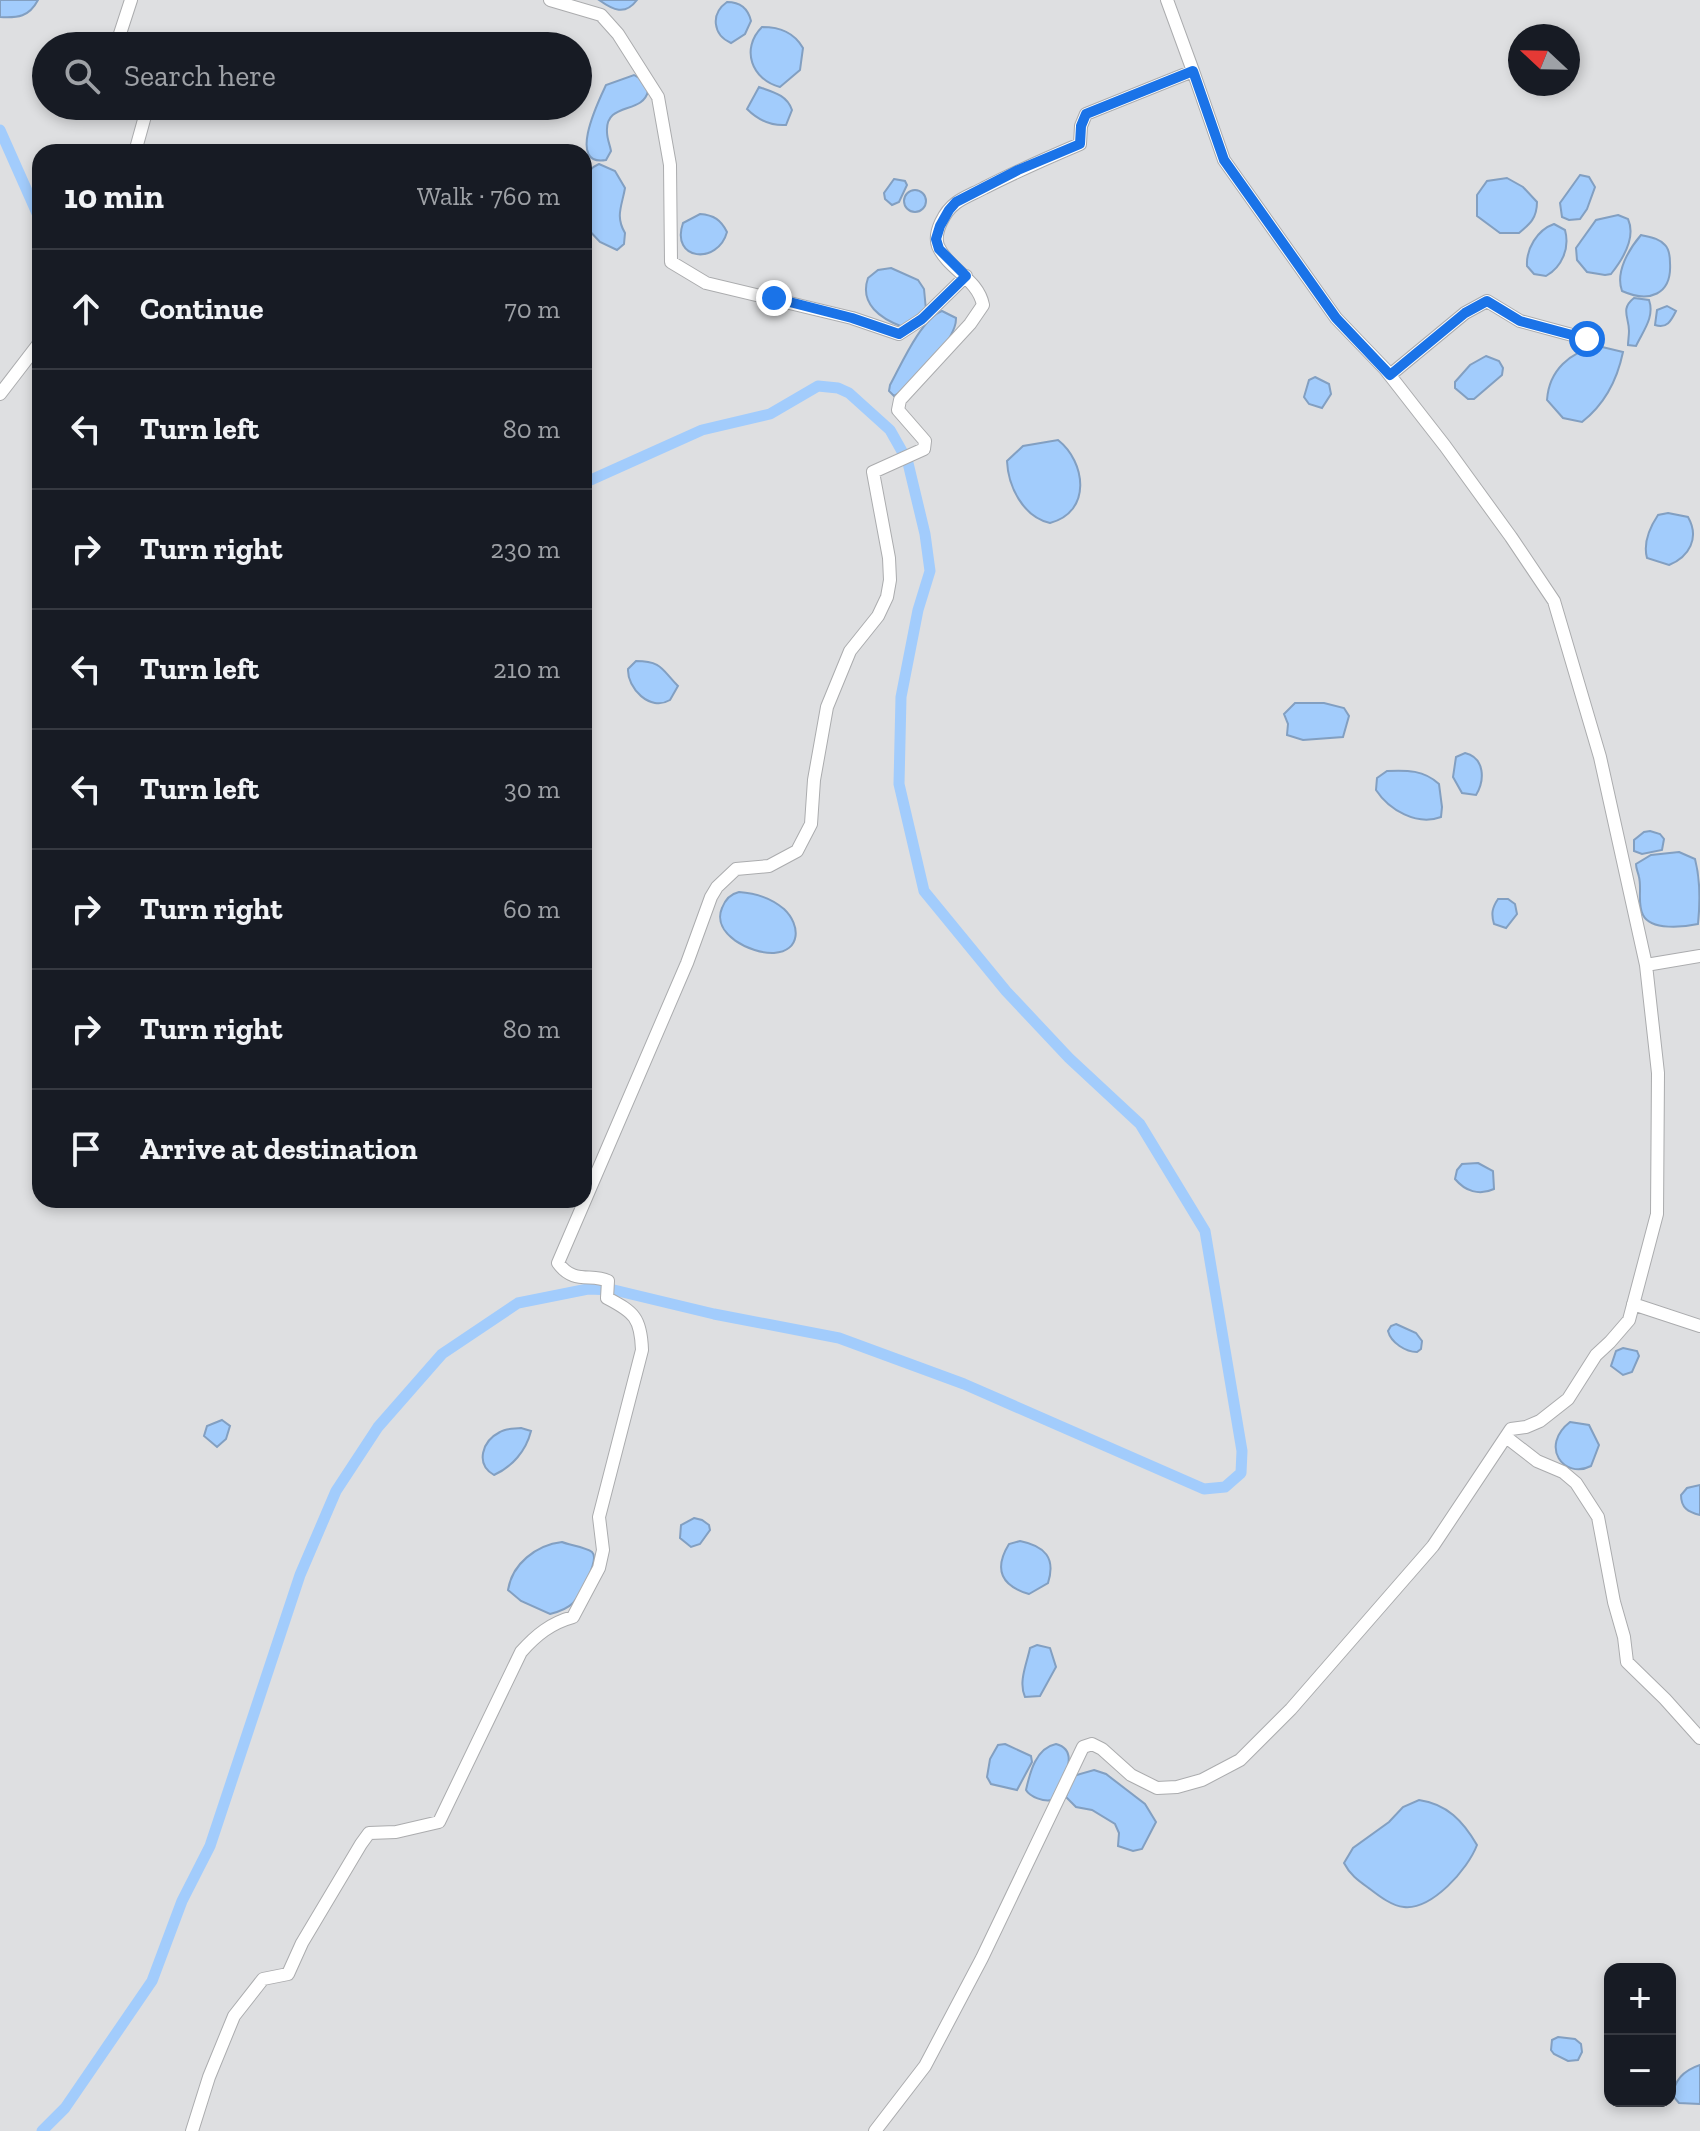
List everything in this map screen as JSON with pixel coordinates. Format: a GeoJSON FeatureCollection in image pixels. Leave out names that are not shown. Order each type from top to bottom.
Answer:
{"type":"FeatureCollection","features":[{"type":"Feature","properties":{"kind":"street"},"geometry":{"type":"LineString","coordinates":[[121,32],[131,0]]}},
{"type":"Feature","properties":{"kind":"street"},"geometry":{"type":"LineString","coordinates":[[550,0],[601,15],[618,34],[658,97],[670,165],[671,262],[706,283],[852,318],[899,334],[922,319],[966,276]]}},
{"type":"Feature","properties":{"kind":"street"},"geometry":{"type":"LineString","coordinates":[[875,2131],[925,2066],[982,1958],[1083,1747],[1092,1744],[1102,1749],[1131,1775],[1157,1788],[1177,1787],[1202,1780],[1240,1760],[1291,1709],[1433,1546],[1511,1429],[1540,1421],[1568,1399],[1596,1355],[1629,1320],[1657,1214],[1658,1073],[1646,965],[1600,757],[1554,601],[1511,537],[1390,375],[1336,318],[1224,160],[1167,0]]}},
{"type":"Feature","properties":{"kind":"street"},"geometry":{"type":"LineString","coordinates":[[592,1184],[717,887],[736,869],[769,866],[797,851],[811,824],[814,780],[827,707],[850,651],[878,616],[887,597],[890,580],[889,558],[873,472],[924,449],[925,441],[898,410],[900,400],[970,324],[983,305],[966,276],[939,249],[936,239],[943,218],[956,202],[1018,170],[1080,144],[1081,126],[1086,114],[1193,71]]}},
{"type":"Feature","properties":{"kind":"street"},"geometry":{"type":"LineString","coordinates":[[137,144],[144,120]]}},
{"type":"Feature","properties":{"kind":"street"},"geometry":{"type":"LineString","coordinates":[[1390,375],[1465,313],[1487,301],[1520,321],[1587,339]]}},
{"type":"Feature","properties":{"kind":"street"},"geometry":{"type":"LineString","coordinates":[[0,394],[32,352]]}},
{"type":"Feature","properties":{"kind":"street"},"geometry":{"type":"LineString","coordinates":[[1646,965],[1700,956]]}},
{"type":"Feature","properties":{"kind":"street"},"geometry":{"type":"LineString","coordinates":[[192,2131],[209,2077],[234,2016],[263,1979],[288,1974],[302,1943],[369,1833],[396,1832],[439,1822],[521,1652],[532,1639],[555,1622],[573,1617],[591,1587],[603,1550],[599,1517],[642,1350],[642,1332],[629,1309],[607,1298],[608,1281],[571,1274],[558,1263],[582,1208]]}},
{"type":"Feature","properties":{"kind":"street"},"geometry":{"type":"LineString","coordinates":[[1633,1304],[1700,1326]]}},
{"type":"Feature","properties":{"kind":"street"},"geometry":{"type":"LineString","coordinates":[[1506,1437],[1537,1461],[1563,1472],[1586,1494],[1598,1517],[1627,1662],[1700,1738]]}},
{"type":"Feature","properties":{"kind":"water"},"geometry":{"type":"Polygon","coordinates":[[[0,0],[38,0],[27,13],[18,17],[0,17],[0,0]]]}},
{"type":"Feature","properties":{"kind":"water"},"geometry":{"type":"Polygon","coordinates":[[[599,0],[637,0],[628,8],[619,10],[599,0]]]}},
{"type":"Feature","properties":{"kind":"water"},"geometry":{"type":"Polygon","coordinates":[[[727,2],[743,7],[751,21],[745,34],[731,43],[720,35],[716,24],[718,12],[727,2]]]}},
{"type":"Feature","properties":{"kind":"water"},"geometry":{"type":"Polygon","coordinates":[[[762,27],[786,32],[803,48],[800,70],[780,87],[762,78],[752,63],[752,45],[762,27]]]}},
{"type":"Feature","properties":{"kind":"water"},"geometry":{"type":"Polygon","coordinates":[[[634,75],[648,91],[639,103],[618,112],[608,122],[611,151],[606,160],[594,159],[592,144],[587,143],[588,131],[606,85],[634,75]]]}},
{"type":"Feature","properties":{"kind":"water"},"geometry":{"type":"Polygon","coordinates":[[[759,87],[779,95],[790,105],[792,110],[786,125],[765,122],[747,109],[759,87]]]}},
{"type":"Feature","properties":{"kind":"water"},"geometry":{"type":"Polygon","coordinates":[[[599,164],[615,171],[625,188],[620,216],[625,233],[624,244],[617,250],[600,242],[592,234],[592,168],[599,164]]]}},
{"type":"Feature","properties":{"kind":"water"},"geometry":{"type":"Polygon","coordinates":[[[1580,175],[1589,177],[1595,187],[1580,219],[1569,220],[1562,217],[1560,203],[1580,175]]]}},
{"type":"Feature","properties":{"kind":"water"},"geometry":{"type":"Polygon","coordinates":[[[1507,178],[1523,187],[1537,202],[1532,220],[1519,233],[1500,233],[1477,216],[1477,195],[1487,181],[1507,178]]]}},
{"type":"Feature","properties":{"kind":"water"},"geometry":{"type":"Polygon","coordinates":[[[894,179],[905,181],[907,185],[899,202],[892,205],[885,199],[884,193],[894,179]]]}},
{"type":"Feature","properties":{"kind":"water"},"geometry":{"type":"Polygon","coordinates":[[[915,190],[923,193],[926,201],[923,209],[915,212],[907,209],[904,201],[907,193],[915,190]]]}},
{"type":"Feature","properties":{"kind":"water"},"geometry":{"type":"Polygon","coordinates":[[[700,214],[716,219],[727,232],[722,243],[706,254],[689,251],[683,245],[681,236],[683,223],[700,214]]]}},
{"type":"Feature","properties":{"kind":"water"},"geometry":{"type":"Polygon","coordinates":[[[1618,215],[1628,219],[1630,226],[1624,255],[1611,274],[1587,272],[1577,260],[1576,248],[1596,220],[1618,215]]]}},
{"type":"Feature","properties":{"kind":"water"},"geometry":{"type":"Polygon","coordinates":[[[1554,224],[1565,230],[1563,256],[1556,268],[1546,276],[1534,274],[1527,266],[1531,247],[1542,231],[1554,224]]]}},
{"type":"Feature","properties":{"kind":"water"},"geometry":{"type":"Polygon","coordinates":[[[1641,235],[1663,243],[1669,256],[1667,283],[1657,294],[1650,296],[1622,291],[1620,284],[1624,261],[1641,235]]]}},
{"type":"Feature","properties":{"kind":"water"},"geometry":{"type":"Polygon","coordinates":[[[891,268],[918,280],[924,289],[926,310],[903,327],[880,315],[867,296],[868,278],[878,270],[891,268]]]}},
{"type":"Feature","properties":{"kind":"water"},"geometry":{"type":"Polygon","coordinates":[[[1634,298],[1649,300],[1650,306],[1647,324],[1636,346],[1628,345],[1626,313],[1627,306],[1634,298]]]}},
{"type":"Feature","properties":{"kind":"water"},"geometry":{"type":"Polygon","coordinates":[[[1667,306],[1676,311],[1672,318],[1666,325],[1655,325],[1657,310],[1667,306]]]}},
{"type":"Feature","properties":{"kind":"water"},"geometry":{"type":"Polygon","coordinates":[[[942,311],[956,318],[949,338],[922,372],[894,396],[889,391],[890,385],[906,355],[927,323],[942,311]]]}},
{"type":"Feature","properties":{"kind":"water"},"geometry":{"type":"Polygon","coordinates":[[[1598,346],[1623,352],[1613,382],[1597,408],[1582,422],[1563,418],[1547,400],[1552,380],[1570,358],[1598,346]]]}},
{"type":"Feature","properties":{"kind":"water"},"geometry":{"type":"Polygon","coordinates":[[[1486,356],[1499,361],[1503,368],[1502,375],[1474,399],[1468,399],[1455,388],[1455,382],[1470,365],[1486,356]]]}},
{"type":"Feature","properties":{"kind":"water"},"geometry":{"type":"Polygon","coordinates":[[[1315,377],[1329,384],[1331,394],[1322,408],[1309,404],[1304,397],[1309,380],[1315,377]]]}},
{"type":"Feature","properties":{"kind":"water"},"geometry":{"type":"Polygon","coordinates":[[[1058,440],[1074,461],[1080,486],[1073,508],[1064,517],[1050,523],[1032,514],[1019,499],[1010,480],[1007,461],[1023,446],[1058,440]]]}},
{"type":"Feature","properties":{"kind":"water"},"geometry":{"type":"Polygon","coordinates":[[[1668,513],[1688,517],[1693,532],[1687,552],[1669,565],[1647,558],[1646,552],[1648,535],[1655,520],[1658,515],[1668,513]]]}},
{"type":"Feature","properties":{"kind":"water"},"geometry":{"type":"Polygon","coordinates":[[[636,661],[645,661],[665,671],[678,686],[670,700],[655,703],[641,696],[631,684],[628,669],[636,661]]]}},
{"type":"Feature","properties":{"kind":"water"},"geometry":{"type":"Polygon","coordinates":[[[1295,703],[1324,703],[1344,708],[1349,716],[1343,737],[1303,740],[1287,735],[1288,724],[1284,714],[1295,703]]]}},
{"type":"Feature","properties":{"kind":"water"},"geometry":{"type":"Polygon","coordinates":[[[1465,753],[1480,765],[1482,776],[1476,795],[1462,793],[1453,777],[1456,757],[1465,753]]]}},
{"type":"Feature","properties":{"kind":"water"},"geometry":{"type":"Polygon","coordinates":[[[1387,771],[1415,772],[1439,784],[1441,817],[1413,818],[1388,804],[1376,790],[1377,778],[1387,771]]]}},
{"type":"Feature","properties":{"kind":"water"},"geometry":{"type":"Polygon","coordinates":[[[1650,831],[1664,839],[1662,850],[1642,854],[1634,851],[1634,840],[1650,831]]]}},
{"type":"Feature","properties":{"kind":"water"},"geometry":{"type":"Polygon","coordinates":[[[1679,852],[1695,859],[1699,891],[1698,924],[1668,927],[1653,924],[1641,911],[1636,864],[1651,855],[1679,852]]]}},
{"type":"Feature","properties":{"kind":"water"},"geometry":{"type":"Polygon","coordinates":[[[739,892],[763,897],[790,915],[796,936],[789,948],[774,953],[755,950],[735,941],[728,934],[722,926],[722,908],[728,898],[739,892]]]}},
{"type":"Feature","properties":{"kind":"water"},"geometry":{"type":"Polygon","coordinates":[[[1498,899],[1508,899],[1515,904],[1517,914],[1506,928],[1494,924],[1493,911],[1498,899]]]}},
{"type":"Feature","properties":{"kind":"water"},"geometry":{"type":"Polygon","coordinates":[[[1478,1163],[1493,1171],[1494,1189],[1473,1191],[1455,1179],[1462,1164],[1478,1163]]]}},
{"type":"Feature","properties":{"kind":"water"},"geometry":{"type":"Polygon","coordinates":[[[1396,1324],[1416,1333],[1422,1341],[1421,1349],[1413,1352],[1396,1343],[1388,1331],[1396,1324]]]}},
{"type":"Feature","properties":{"kind":"water"},"geometry":{"type":"Polygon","coordinates":[[[1623,1348],[1637,1351],[1639,1356],[1632,1372],[1623,1375],[1611,1366],[1616,1351],[1623,1348]]]}},
{"type":"Feature","properties":{"kind":"water"},"geometry":{"type":"Polygon","coordinates":[[[222,1420],[230,1426],[226,1439],[217,1447],[204,1436],[207,1426],[222,1420]]]}},
{"type":"Feature","properties":{"kind":"water"},"geometry":{"type":"Polygon","coordinates":[[[1570,1422],[1589,1425],[1599,1445],[1591,1466],[1572,1468],[1564,1465],[1559,1458],[1556,1441],[1570,1422]]]}},
{"type":"Feature","properties":{"kind":"water"},"geometry":{"type":"Polygon","coordinates":[[[521,1428],[531,1431],[522,1452],[494,1475],[484,1465],[485,1447],[502,1431],[521,1428]]]}},
{"type":"Feature","properties":{"kind":"water"},"geometry":{"type":"Polygon","coordinates":[[[1700,1485],[1700,1515],[1686,1509],[1681,1495],[1687,1488],[1700,1485]]]}},
{"type":"Feature","properties":{"kind":"water"},"geometry":{"type":"Polygon","coordinates":[[[694,1518],[709,1525],[710,1530],[700,1544],[691,1547],[680,1538],[681,1525],[694,1518]]]}},
{"type":"Feature","properties":{"kind":"water"},"geometry":{"type":"Polygon","coordinates":[[[1020,1541],[1042,1550],[1051,1567],[1048,1583],[1029,1594],[1007,1582],[1001,1569],[1009,1544],[1020,1541]]]}},
{"type":"Feature","properties":{"kind":"water"},"geometry":{"type":"Polygon","coordinates":[[[562,1542],[589,1550],[594,1556],[593,1562],[584,1586],[573,1603],[550,1614],[521,1601],[508,1590],[514,1572],[527,1557],[543,1547],[562,1542]]]}},
{"type":"Feature","properties":{"kind":"water"},"geometry":{"type":"Polygon","coordinates":[[[1037,1645],[1050,1648],[1056,1667],[1040,1696],[1025,1697],[1022,1685],[1024,1672],[1030,1648],[1037,1645]]]}},
{"type":"Feature","properties":{"kind":"water"},"geometry":{"type":"Polygon","coordinates":[[[1005,1744],[1031,1756],[1032,1762],[1017,1790],[991,1784],[987,1777],[990,1759],[998,1745],[1005,1744]]]}},
{"type":"Feature","properties":{"kind":"water"},"geometry":{"type":"Polygon","coordinates":[[[1056,1744],[1068,1754],[1067,1769],[1052,1800],[1041,1800],[1026,1790],[1039,1756],[1043,1750],[1056,1744]]]}},
{"type":"Feature","properties":{"kind":"water"},"geometry":{"type":"Polygon","coordinates":[[[1094,1770],[1106,1774],[1145,1804],[1156,1822],[1142,1849],[1133,1851],[1118,1846],[1119,1833],[1115,1824],[1092,1810],[1076,1807],[1066,1797],[1073,1776],[1094,1770]]]}},
{"type":"Feature","properties":{"kind":"water"},"geometry":{"type":"Polygon","coordinates":[[[1419,1800],[1438,1805],[1453,1815],[1477,1845],[1466,1865],[1448,1886],[1426,1902],[1404,1907],[1377,1895],[1355,1878],[1344,1863],[1353,1848],[1389,1822],[1403,1807],[1419,1800]]]}},
{"type":"Feature","properties":{"kind":"water"},"geometry":{"type":"Polygon","coordinates":[[[1558,2037],[1575,2039],[1581,2044],[1582,2052],[1578,2060],[1568,2061],[1554,2054],[1551,2050],[1552,2040],[1558,2037]]]}},
{"type":"Feature","properties":{"kind":"water"},"geometry":{"type":"Polygon","coordinates":[[[1700,2065],[1700,2104],[1679,2103],[1676,2100],[1678,2080],[1700,2065]]]}},
{"type":"Feature","properties":{"kind":"waterway"},"geometry":{"type":"LineString","coordinates":[[0,130],[32,202]]}},
{"type":"Feature","properties":{"kind":"waterway"},"geometry":{"type":"LineString","coordinates":[[592,479],[702,430],[770,414],[818,386],[838,388],[849,393],[890,430],[903,453]]}},
{"type":"Feature","properties":{"kind":"waterway"},"geometry":{"type":"LineString","coordinates":[[42,2131],[65,2108],[152,1981],[182,1901],[210,1846],[300,1575],[336,1491],[378,1427],[442,1354],[518,1303],[588,1289],[614,1290],[714,1314],[839,1338],[964,1384],[1204,1489],[1225,1487],[1241,1473],[1242,1451],[1205,1231],[1140,1124],[1069,1058],[1006,991],[924,891],[899,784],[901,697],[918,610],[930,571],[925,534],[908,463]]}},
{"type":"Feature","properties":{"kind":"route"},"geometry":{"type":"LineString","coordinates":[[774,298],[899,334],[922,319],[966,276],[946,258],[936,239],[943,218],[956,202],[1018,170],[1080,144],[1081,126],[1086,114],[1193,71],[1224,160],[1336,318],[1390,375],[1440,332],[1487,301],[1520,321],[1587,339]]}}]}
